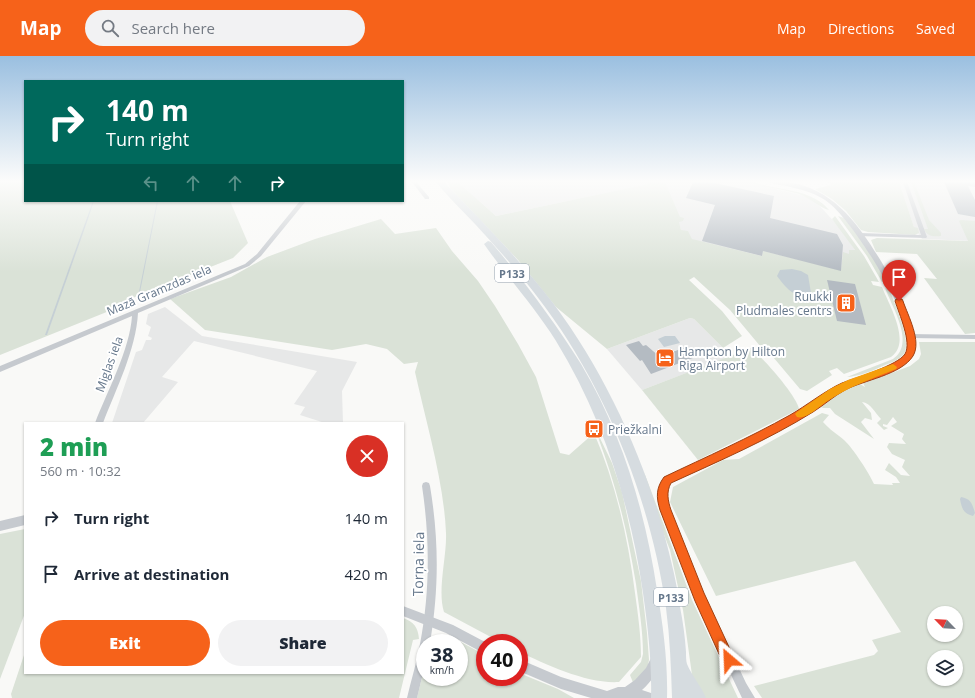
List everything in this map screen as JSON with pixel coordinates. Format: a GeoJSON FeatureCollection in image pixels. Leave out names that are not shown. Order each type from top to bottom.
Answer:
{"type":"FeatureCollection","features":[{"type":"Feature","properties":{"kind":"main road","name":"P133"},"geometry":{"type":"LineString","coordinates":[[460,212],[525,290],[560,338],[593,398],[620,461],[630,495],[649,575],[658,653],[659,698]]}},
{"type":"Feature","properties":{"kind":"main road","name":"P133"},"geometry":{"type":"LineString","coordinates":[[464,212],[517,266],[554,313],[579,351],[612,411],[645,495],[656,530],[676,625],[680,664],[680,698]]}},
{"type":"Feature","properties":{"kind":"main road"},"geometry":{"type":"LineString","coordinates":[[680,664],[686,679],[698,698]]}},
{"type":"Feature","properties":{"kind":"street","name":"Mazā Gramzdas iela"},"geometry":{"type":"LineString","coordinates":[[0,369],[247,264],[259,255],[294,212]]}},
{"type":"Feature","properties":{"kind":"street"},"geometry":{"type":"LineString","coordinates":[[750,698],[743,693],[700,597],[662,499],[664,486],[667,480],[729,452],[774,429],[809,409],[833,392],[851,383],[895,366],[904,361],[910,354],[912,347],[910,336],[892,285],[860,235],[843,212]]}},
{"type":"Feature","properties":{"kind":"street"},"geometry":{"type":"LineString","coordinates":[[860,235],[924,237],[915,212]]}},
{"type":"Feature","properties":{"kind":"street","name":"Miglas iela"},"geometry":{"type":"LineString","coordinates":[[99,422],[129,343],[135,319],[134,312]]}},
{"type":"Feature","properties":{"kind":"street"},"geometry":{"type":"LineString","coordinates":[[910,336],[975,337]]}},
{"type":"Feature","properties":{"kind":"street","name":"Torņa iela"},"geometry":{"type":"LineString","coordinates":[[426,486],[433,538],[434,571],[427,634]]}},
{"type":"Feature","properties":{"kind":"street"},"geometry":{"type":"LineString","coordinates":[[0,526],[24,520]]}},
{"type":"Feature","properties":{"kind":"street"},"geometry":{"type":"LineString","coordinates":[[404,611],[429,620],[476,644]]}},
{"type":"Feature","properties":{"kind":"street"},"geometry":{"type":"LineString","coordinates":[[625,693],[638,687],[645,680],[655,664],[658,653]]}},
{"type":"Feature","properties":{"kind":"street"},"geometry":{"type":"LineString","coordinates":[[528,669],[561,683],[610,697],[612,694],[625,693],[650,698]]}},
{"type":"Feature","properties":{"kind":"street","name":"Torņa iela"},"geometry":{"type":"LineString","coordinates":[[412,698],[416,681]]}},
{"type":"Feature","properties":{"kind":"shaded area"},"geometry":{"type":"Polygon","coordinates":[[[0,212],[235,212],[248,243],[233,258],[125,301],[124,305],[0,355],[0,212]]]}},
{"type":"Feature","properties":{"kind":"shaded area"},"geometry":{"type":"Polygon","coordinates":[[[89,212],[90,212],[47,335],[45,335],[89,212]]]}},
{"type":"Feature","properties":{"kind":"shaded area"},"geometry":{"type":"Polygon","coordinates":[[[155,212],[156,212],[139,297],[155,212]]]}},
{"type":"Feature","properties":{"kind":"shaded area"},"geometry":{"type":"Polygon","coordinates":[[[473,212],[491,212],[496,216],[515,212],[678,212],[680,217],[684,218],[683,221],[679,222],[681,230],[688,231],[692,239],[762,256],[763,251],[841,270],[843,252],[849,254],[849,250],[855,250],[832,219],[835,216],[864,256],[879,282],[871,281],[873,285],[882,287],[897,324],[899,343],[897,351],[891,357],[844,374],[837,368],[829,371],[832,375],[807,391],[800,389],[768,351],[765,352],[730,310],[694,277],[689,280],[722,311],[742,336],[723,348],[694,319],[690,318],[607,349],[556,307],[518,260],[473,212]]]}},
{"type":"Feature","properties":{"kind":"shaded area"},"geometry":{"type":"Polygon","coordinates":[[[491,212],[515,212],[496,216],[491,212]]]}},
{"type":"Feature","properties":{"kind":"shaded area"},"geometry":{"type":"Polygon","coordinates":[[[675,212],[825,212],[841,229],[855,250],[864,272],[859,272],[859,274],[837,273],[684,238],[675,212]]]}},
{"type":"Feature","properties":{"kind":"shaded area"},"geometry":{"type":"Polygon","coordinates":[[[847,212],[909,212],[914,227],[918,228],[919,233],[915,235],[868,232],[861,230],[847,212]]]}},
{"type":"Feature","properties":{"kind":"shaded area"},"geometry":{"type":"Polygon","coordinates":[[[909,212],[975,212],[975,241],[922,239],[914,227],[909,212]]]}},
{"type":"Feature","properties":{"kind":"shaded area"},"geometry":{"type":"Polygon","coordinates":[[[922,212],[926,212],[929,220],[941,233],[941,236],[931,236],[924,229],[928,229],[922,212]]]}},
{"type":"Feature","properties":{"kind":"shaded area"},"geometry":{"type":"Polygon","coordinates":[[[838,216],[847,219],[868,249],[886,280],[885,282],[882,282],[867,256],[838,216]]]}},
{"type":"Feature","properties":{"kind":"shaded area"},"geometry":{"type":"Polygon","coordinates":[[[381,219],[395,234],[436,228],[452,251],[478,281],[518,344],[536,377],[560,453],[569,455],[594,433],[609,472],[625,532],[639,625],[641,657],[619,682],[607,682],[581,677],[555,668],[528,656],[528,634],[485,634],[444,612],[442,603],[442,583],[446,542],[445,513],[434,452],[415,372],[418,362],[404,364],[387,349],[366,344],[332,350],[205,330],[170,299],[231,277],[267,257],[315,239],[381,219]]]}},
{"type":"Feature","properties":{"kind":"shaded area"},"geometry":{"type":"Polygon","coordinates":[[[959,221],[975,221],[975,333],[965,334],[924,278],[937,279],[917,254],[876,252],[871,240],[877,238],[968,241],[959,221]]]}},
{"type":"Feature","properties":{"kind":"shaded area"},"geometry":{"type":"Polygon","coordinates":[[[792,269],[801,271],[808,275],[811,293],[801,295],[792,292],[777,276],[780,270],[792,269]]]}},
{"type":"Feature","properties":{"kind":"shaded area"},"geometry":{"type":"Polygon","coordinates":[[[885,288],[890,291],[902,323],[906,341],[904,354],[900,358],[875,370],[847,377],[893,359],[900,352],[902,335],[900,325],[885,288]]]}},
{"type":"Feature","properties":{"kind":"shaded area"},"geometry":{"type":"Polygon","coordinates":[[[165,307],[202,336],[357,362],[342,391],[343,422],[322,422],[300,415],[305,407],[294,404],[317,371],[194,341],[162,377],[178,382],[144,422],[112,422],[136,352],[142,350],[146,340],[151,340],[152,338],[148,336],[151,327],[146,324],[148,314],[165,307]]]}},
{"type":"Feature","properties":{"kind":"shaded area"},"geometry":{"type":"Polygon","coordinates":[[[690,318],[694,319],[731,356],[642,390],[607,349],[690,318]]]}},
{"type":"Feature","properties":{"kind":"shaded area"},"geometry":{"type":"Polygon","coordinates":[[[665,336],[675,336],[680,343],[664,347],[658,339],[665,336]]]}},
{"type":"Feature","properties":{"kind":"shaded area"},"geometry":{"type":"Polygon","coordinates":[[[919,342],[975,342],[975,698],[762,698],[754,686],[874,655],[878,651],[872,640],[901,632],[855,561],[716,596],[670,502],[673,487],[723,460],[739,459],[822,413],[829,415],[823,422],[852,449],[865,467],[874,484],[893,485],[892,483],[900,483],[896,477],[885,470],[889,463],[901,475],[910,476],[902,467],[905,460],[892,454],[887,447],[889,443],[906,444],[902,439],[904,434],[891,426],[897,422],[893,417],[887,425],[883,424],[883,426],[888,428],[884,430],[877,423],[881,419],[868,404],[862,402],[871,413],[872,420],[865,418],[861,422],[874,439],[835,414],[830,408],[821,407],[845,389],[860,384],[865,387],[863,383],[875,377],[881,377],[910,366],[919,359],[921,354],[919,342]]]}},
{"type":"Feature","properties":{"kind":"shaded area"},"geometry":{"type":"Polygon","coordinates":[[[751,348],[786,386],[797,403],[799,409],[698,460],[642,390],[751,348]]]}},
{"type":"Feature","properties":{"kind":"shaded area"},"geometry":{"type":"Polygon","coordinates":[[[596,432],[612,463],[622,492],[641,581],[649,660],[647,669],[634,685],[630,675],[641,662],[643,654],[642,628],[636,584],[629,544],[620,507],[596,432]]]}},
{"type":"Feature","properties":{"kind":"shaded area"},"geometry":{"type":"Polygon","coordinates":[[[644,472],[692,600],[738,698],[705,698],[692,675],[683,610],[670,550],[646,482],[644,472]]]}},
{"type":"Feature","properties":{"kind":"shaded area"},"geometry":{"type":"Polygon","coordinates":[[[961,497],[971,502],[975,513],[973,516],[964,510],[961,505],[961,497]]]}},
{"type":"Feature","properties":{"kind":"shaded area"},"geometry":{"type":"Polygon","coordinates":[[[24,529],[24,616],[0,679],[0,534],[24,529]]]}},
{"type":"Feature","properties":{"kind":"shaded area"},"geometry":{"type":"Polygon","coordinates":[[[404,618],[410,621],[418,631],[418,634],[416,634],[416,640],[413,640],[399,698],[12,698],[11,694],[24,655],[24,674],[404,674],[404,618]]]}},
{"type":"Feature","properties":{"kind":"shaded area"},"geometry":{"type":"Polygon","coordinates":[[[468,646],[476,650],[476,686],[528,686],[528,677],[558,689],[574,698],[417,698],[420,686],[468,686],[468,646]]]}},
{"type":"Feature","properties":{"kind":"building"},"geometry":{"type":"Polygon","coordinates":[[[712,212],[771,212],[770,218],[837,234],[843,245],[841,271],[763,251],[762,256],[702,241],[712,212]]]}},
{"type":"Feature","properties":{"kind":"building"},"geometry":{"type":"Polygon","coordinates":[[[957,212],[975,212],[975,217],[958,214],[957,212]]]}},
{"type":"Feature","properties":{"kind":"building","name":"Ruukki Pludmales centrs"},"geometry":{"type":"Polygon","coordinates":[[[827,280],[855,284],[866,325],[837,321],[827,280]]]}},
{"type":"Feature","properties":{"kind":"building","name":"Hampton by Hilton Riga Airport"},"geometry":{"type":"Polygon","coordinates":[[[639,341],[643,346],[646,345],[660,357],[688,346],[698,356],[651,374],[642,360],[640,361],[626,345],[639,341]]]}},
{"type":"Feature","properties":{"kind":"slow traffic"},"geometry":{"type":"LineString","coordinates":[[800,414],[833,392],[851,383],[893,367]]}},
{"type":"Feature","properties":{"kind":"place","name":"Ruukki Pludmales centrs"},"geometry":{"type":"Point","coordinates":[846,303]}},
{"type":"Feature","properties":{"kind":"place","name":"Hampton by Hilton Riga Airport"},"geometry":{"type":"Point","coordinates":[665,358]}},
{"type":"Feature","properties":{"kind":"place","name":"Priežkalni"},"geometry":{"type":"Point","coordinates":[594,429]}},
{"type":"Feature","properties":{"kind":"route"},"geometry":{"type":"LineString","coordinates":[[729,660],[700,597],[665,510],[662,499],[664,486],[667,480],[729,452],[774,429],[814,406],[842,387],[904,361],[910,354],[912,347],[899,301]]}}]}
